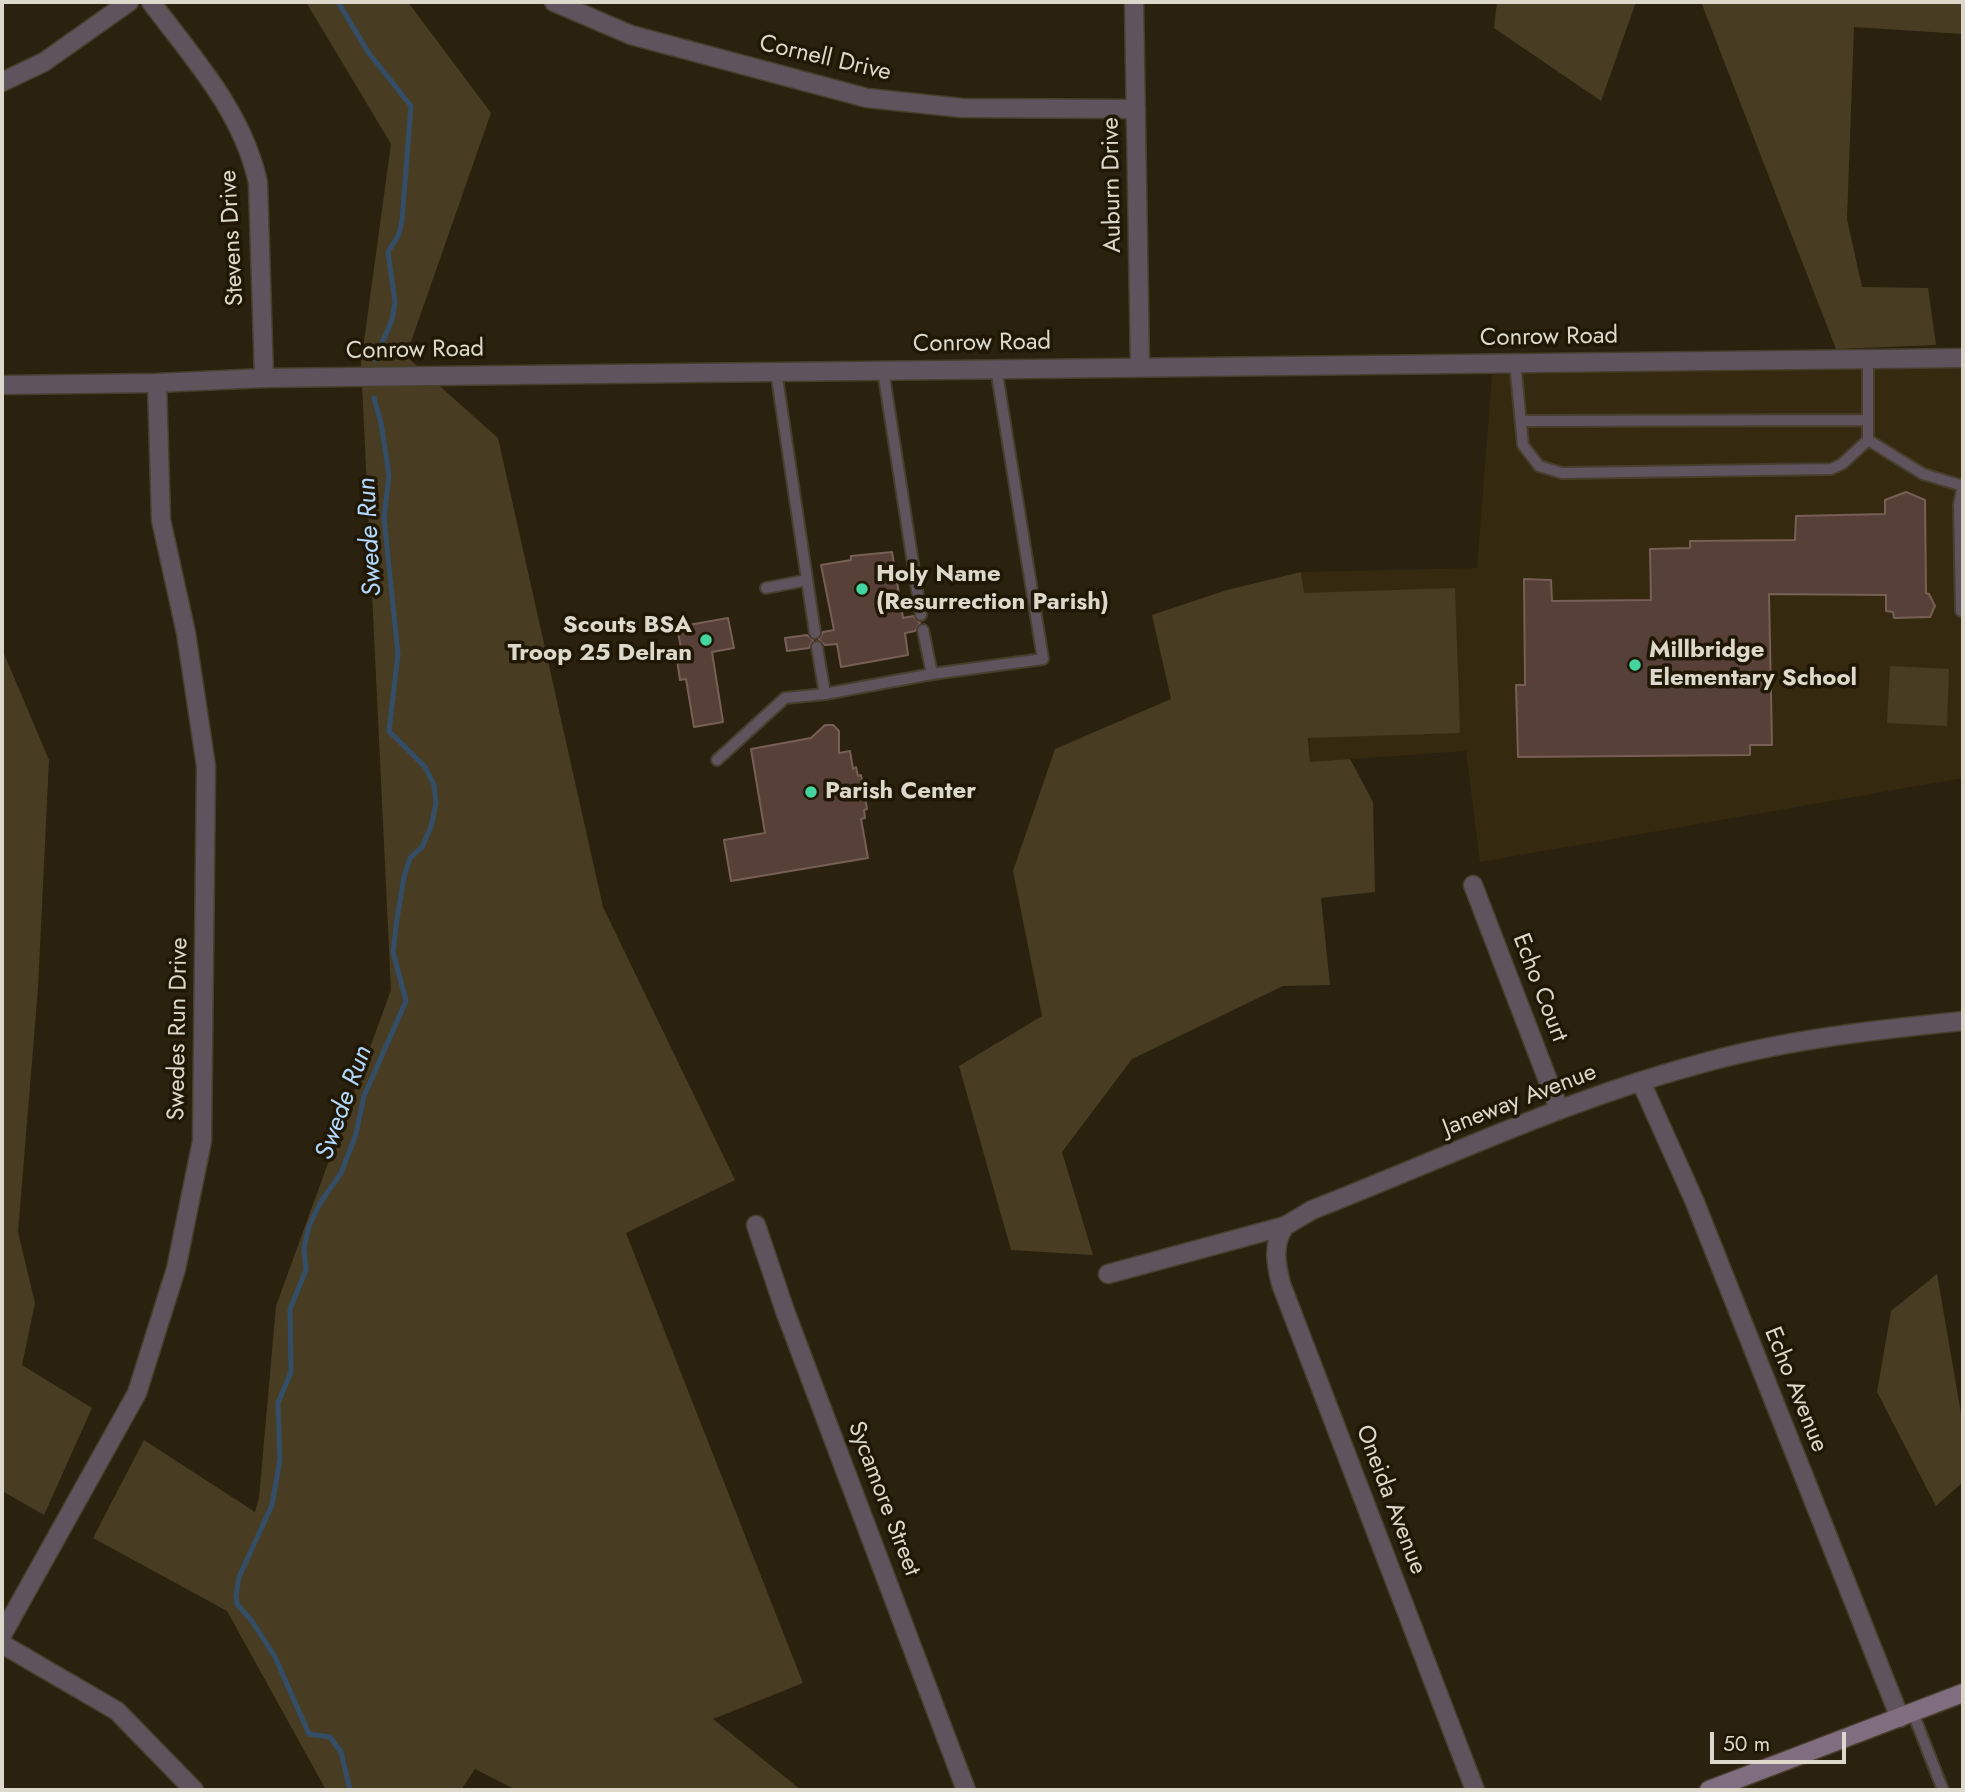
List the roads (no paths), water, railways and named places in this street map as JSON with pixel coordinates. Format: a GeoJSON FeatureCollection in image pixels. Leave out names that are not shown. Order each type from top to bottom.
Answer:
{"type":"FeatureCollection","features":[{"type":"Feature","properties":{"kind":"main road"},"geometry":{"type":"LineString","coordinates":[[1709,1790],[1963,1693]]}},
{"type":"Feature","properties":{"kind":"street"},"geometry":{"type":"LineString","coordinates":[[2,82],[44,62],[129,2]]}},
{"type":"Feature","properties":{"kind":"street","name":"Stevens Drive"},"geometry":{"type":"LineString","coordinates":[[151,2],[233,112],[253,156],[258,183],[264,378]]}},
{"type":"Feature","properties":{"kind":"street","name":"Cornell Drive"},"geometry":{"type":"LineString","coordinates":[[554,2],[631,35],[867,98],[962,108],[1136,109]]}},
{"type":"Feature","properties":{"kind":"street","name":"Auburn Drive"},"geometry":{"type":"LineString","coordinates":[[1134,2],[1140,367]]}},
{"type":"Feature","properties":{"kind":"street","name":"Conrow Road"},"geometry":{"type":"LineString","coordinates":[[2,384],[996,368],[1963,358]]}},
{"type":"Feature","properties":{"kind":"street","name":"Swedes Run Drive"},"geometry":{"type":"LineString","coordinates":[[2,1635],[138,1393],[176,1269],[202,1141],[206,766],[186,633],[161,520],[157,383]]}},
{"type":"Feature","properties":{"kind":"street","name":"Echo Court"},"geometry":{"type":"LineString","coordinates":[[1473,885],[1559,1109]]}},
{"type":"Feature","properties":{"kind":"street","name":"Janeway Avenue"},"geometry":{"type":"LineString","coordinates":[[1108,1274],[1285,1226],[1312,1210],[1559,1109],[1641,1082],[1760,1049],[1963,1021]]}},
{"type":"Feature","properties":{"kind":"street","name":"Echo Avenue"},"geometry":{"type":"LineString","coordinates":[[1641,1082],[1694,1200],[1906,1716]]}},
{"type":"Feature","properties":{"kind":"street","name":"Sycamore Street"},"geometry":{"type":"LineString","coordinates":[[756,1225],[785,1311],[966,1790]]}},
{"type":"Feature","properties":{"kind":"street","name":"Oneida Avenue"},"geometry":{"type":"LineString","coordinates":[[1285,1226],[1276,1243],[1276,1267],[1281,1284],[1475,1790]]}},
{"type":"Feature","properties":{"kind":"street"},"geometry":{"type":"LineString","coordinates":[[2,1644],[117,1711],[194,1790]]}},
{"type":"Feature","properties":{"kind":"lane"},"geometry":{"type":"LineString","coordinates":[[1515,362],[1523,445],[1539,466],[1562,473],[1831,469],[1842,464],[1868,440],[1868,359]]}},
{"type":"Feature","properties":{"kind":"lane"},"geometry":{"type":"LineString","coordinates":[[718,760],[785,698],[1043,659],[996,368]]}},
{"type":"Feature","properties":{"kind":"lane"},"geometry":{"type":"LineString","coordinates":[[883,370],[921,615]]}},
{"type":"Feature","properties":{"kind":"lane"},"geometry":{"type":"LineString","coordinates":[[776,371],[815,633]]}},
{"type":"Feature","properties":{"kind":"lane"},"geometry":{"type":"LineString","coordinates":[[1521,421],[1868,420]]}},
{"type":"Feature","properties":{"kind":"lane"},"geometry":{"type":"LineString","coordinates":[[1868,440],[1923,474],[1963,485],[1959,505],[1961,611]]}},
{"type":"Feature","properties":{"kind":"lane"},"geometry":{"type":"LineString","coordinates":[[766,588],[807,580]]}},
{"type":"Feature","properties":{"kind":"lane"},"geometry":{"type":"LineString","coordinates":[[923,630],[932,674]]}},
{"type":"Feature","properties":{"kind":"lane"},"geometry":{"type":"LineString","coordinates":[[817,647],[825,694]]}},
{"type":"Feature","properties":{"kind":"lane"},"geometry":{"type":"LineString","coordinates":[[1906,1716],[1943,1790]]}},
{"type":"Feature","properties":{"kind":"waterway","name":"Swede Run"},"geometry":{"type":"LineString","coordinates":[[338,2],[368,52],[411,106],[402,220],[399,234],[388,252],[395,302],[392,320],[375,359]]}},
{"type":"Feature","properties":{"kind":"waterway","name":"Swede Run"},"geometry":{"type":"LineString","coordinates":[[350,1790],[341,1752],[330,1737],[309,1734],[275,1657],[252,1621],[237,1604],[236,1596],[239,1577],[272,1505],[280,1459],[278,1403],[291,1372],[290,1309],[306,1270],[304,1248],[309,1226],[320,1203],[341,1173],[356,1134],[364,1096],[406,1001],[393,952],[397,919],[410,858],[422,847],[431,827],[436,803],[434,785],[425,767],[389,731],[398,654],[384,518],[389,475],[374,398]]}},
{"type":"Feature","properties":{"kind":"place","name":"Holy Name (Resurrection Parish)"},"geometry":{"type":"Point","coordinates":[862,589]}},
{"type":"Feature","properties":{"kind":"place","name":"Scouts BSA Troop 25 Delran"},"geometry":{"type":"Point","coordinates":[706,640]}},
{"type":"Feature","properties":{"kind":"place","name":"Millbridge Elementary School"},"geometry":{"type":"Point","coordinates":[1635,665]}},
{"type":"Feature","properties":{"kind":"place","name":"Parish Center"},"geometry":{"type":"Point","coordinates":[811,792]}}]}
